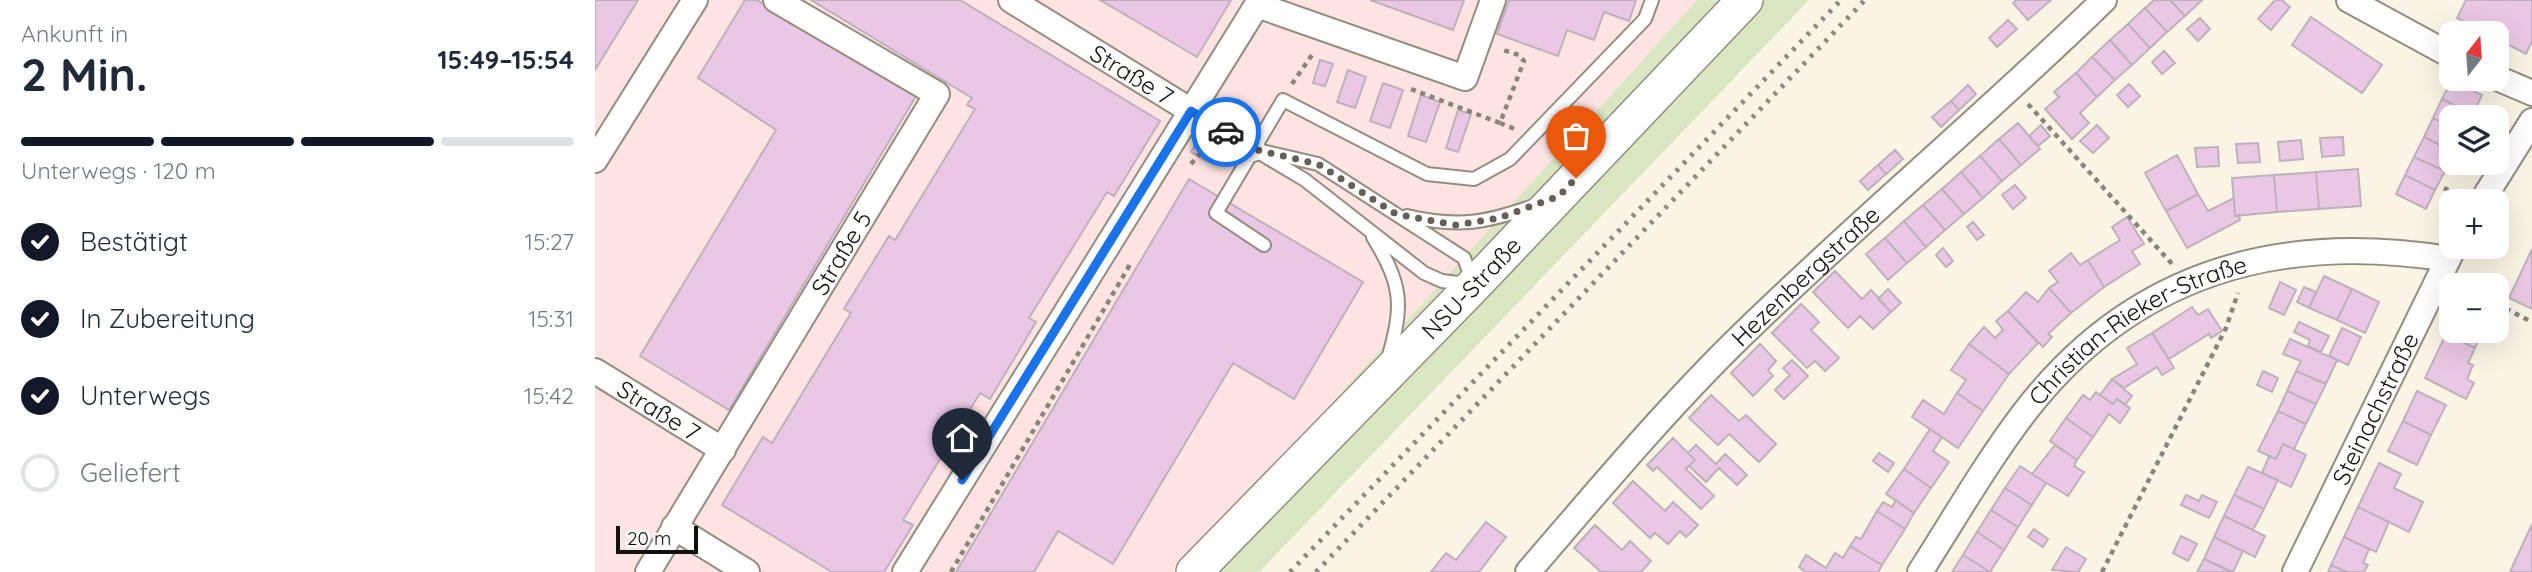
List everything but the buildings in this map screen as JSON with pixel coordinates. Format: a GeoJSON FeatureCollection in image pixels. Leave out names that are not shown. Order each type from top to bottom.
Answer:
{"type":"FeatureCollection","features":[{"type":"Feature","properties":{"kind":"main road","name":"NSU-Straße"},"geometry":{"type":"LineString","coordinates":[[1194,572],[1474,285],[1745,0]]}},
{"type":"Feature","properties":{"kind":"street"},"geometry":{"type":"LineString","coordinates":[[595,160],[695,0]]}},
{"type":"Feature","properties":{"kind":"street","name":"Straße 5"},"geometry":{"type":"LineString","coordinates":[[648,572],[937,94],[776,0]]}},
{"type":"Feature","properties":{"kind":"street","name":"Straße 7"},"geometry":{"type":"LineString","coordinates":[[1011,0],[1253,149]]}},
{"type":"Feature","properties":{"kind":"street"},"geometry":{"type":"LineString","coordinates":[[905,572],[1257,5],[1465,78],[1493,0]]}},
{"type":"Feature","properties":{"kind":"street","name":"Hezenbergstraße"},"geometry":{"type":"LineString","coordinates":[[1528,572],[1598,491],[1739,338],[1853,229],[2014,88],[2105,0]]}},
{"type":"Feature","properties":{"kind":"street"},"geometry":{"type":"LineString","coordinates":[[2349,0],[2439,49]]}},
{"type":"Feature","properties":{"kind":"street"},"geometry":{"type":"LineString","coordinates":[[2509,83],[2532,93]]}},
{"type":"Feature","properties":{"kind":"street"},"geometry":{"type":"LineString","coordinates":[[2489,189],[2532,121]]}},
{"type":"Feature","properties":{"kind":"street","name":"Christian-Rieker-Straße"},"geometry":{"type":"LineString","coordinates":[[1920,572],[2025,411],[2094,341],[2133,312],[2185,282],[2234,264],[2289,254],[2348,248],[2439,253]]}},
{"type":"Feature","properties":{"kind":"street","name":"Steinachstraße"},"geometry":{"type":"LineString","coordinates":[[2295,572],[2448,259]]}},
{"type":"Feature","properties":{"kind":"street","name":"Straße 7"},"geometry":{"type":"LineString","coordinates":[[595,371],[723,450]]}},
{"type":"Feature","properties":{"kind":"street"},"geometry":{"type":"LineString","coordinates":[[674,527],[747,572]]}},
{"type":"Feature","properties":{"kind":"lane"},"geometry":{"type":"LineString","coordinates":[[1264,245],[1216,213],[1283,100],[1427,174],[1474,179],[1510,159],[1645,19],[1651,0]]}},
{"type":"Feature","properties":{"kind":"lane"},"geometry":{"type":"LineString","coordinates":[[1253,149],[1318,164],[1464,258],[1474,285],[1442,281],[1424,273],[1305,180],[1253,149]]}},
{"type":"Feature","properties":{"kind":"lane"},"geometry":{"type":"LineString","coordinates":[[1396,214],[1455,225],[1499,218],[1559,196]]}},
{"type":"Feature","properties":{"kind":"lane"},"geometry":{"type":"LineString","coordinates":[[1369,231],[1394,271],[1399,300],[1396,332],[1382,380]]}},
{"type":"Feature","properties":{"kind":"path"},"geometry":{"type":"LineString","coordinates":[[1519,55],[1524,61]]}},
{"type":"Feature","properties":{"kind":"path"},"geometry":{"type":"LineString","coordinates":[[2014,88],[2185,282]]}},
{"type":"Feature","properties":{"kind":"path"},"geometry":{"type":"LineString","coordinates":[[1190,166],[1222,130]]}},
{"type":"Feature","properties":{"kind":"path"},"geometry":{"type":"LineString","coordinates":[[951,572],[1133,259]]}},
{"type":"Feature","properties":{"kind":"path"},"geometry":{"type":"LineString","coordinates":[[2102,572],[2225,328],[2238,296],[2234,264]]}},
{"type":"Feature","properties":{"kind":"path"},"geometry":{"type":"LineString","coordinates":[[2509,310],[2532,322]]}},
{"type":"Feature","properties":{"kind":"shaded area"},"geometry":{"type":"Polygon","coordinates":[[[595,0],[1697,0],[1179,572],[595,572],[595,0]]]}},
{"type":"Feature","properties":{"kind":"green space"},"geometry":{"type":"Polygon","coordinates":[[[1697,0],[1809,0],[1259,572],[1179,572],[1697,0]]]}},
{"type":"Feature","properties":{"kind":"railway"},"geometry":{"type":"LineString","coordinates":[[1290,572],[1841,0]]}},
{"type":"Feature","properties":{"kind":"railway"},"geometry":{"type":"LineString","coordinates":[[1316,572],[1865,0]]}},
{"type":"Feature","properties":{"kind":"way so far"},"geometry":{"type":"LineString","coordinates":[[1226,132],[1253,149],[1318,164],[1396,214],[1455,225],[1499,218],[1559,196],[1576,178]]}},
{"type":"Feature","properties":{"kind":"route"},"geometry":{"type":"LineString","coordinates":[[962,480],[1191,111],[1226,132]]}}]}
